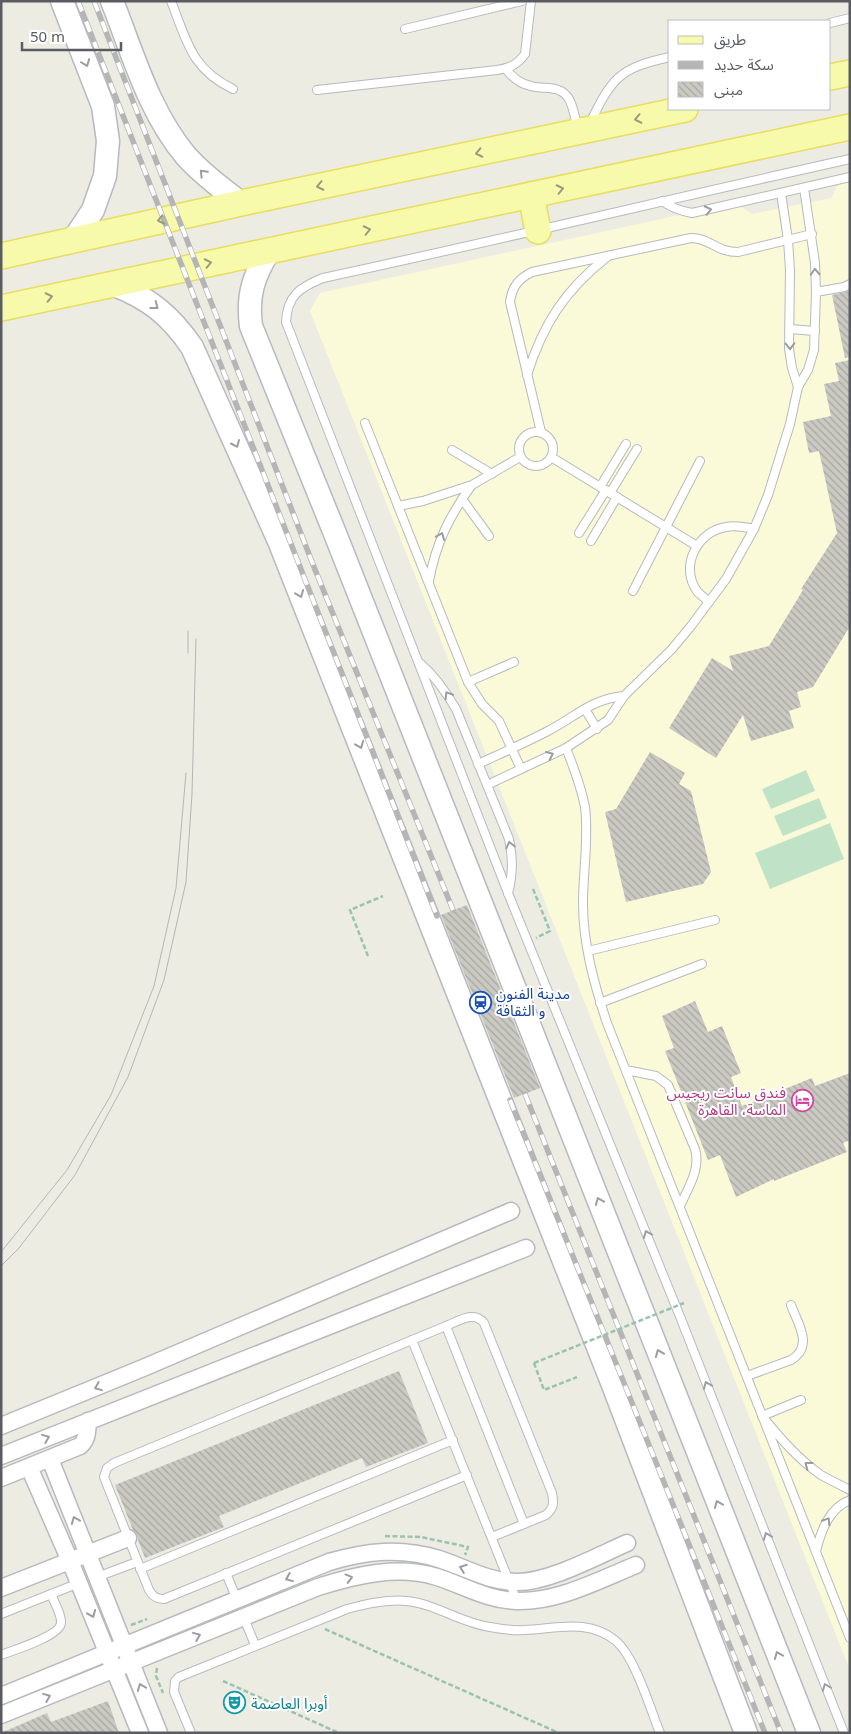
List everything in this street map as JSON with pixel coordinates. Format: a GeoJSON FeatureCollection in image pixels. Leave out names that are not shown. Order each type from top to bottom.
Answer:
{"type":"FeatureCollection","features":[{"type":"Feature","properties":{"kind":"main road"},"geometry":{"type":"LineString","coordinates":[[831,77],[850,73]]}},
{"type":"Feature","properties":{"kind":"main road"},"geometry":{"type":"LineString","coordinates":[[1,256],[680,110]]}},
{"type":"Feature","properties":{"kind":"main road"},"geometry":{"type":"LineString","coordinates":[[1,308],[850,127]]}},
{"type":"Feature","properties":{"kind":"main road"},"geometry":{"type":"LineString","coordinates":[[531,195],[538,231]]}},
{"type":"Feature","properties":{"kind":"street"},"geometry":{"type":"LineString","coordinates":[[62,1],[103,106],[108,141],[105,176],[93,210],[74,239]]}},
{"type":"Feature","properties":{"kind":"street"},"geometry":{"type":"LineString","coordinates":[[112,1],[149,95],[165,127],[212,182],[241,203]]}},
{"type":"Feature","properties":{"kind":"street"},"geometry":{"type":"LineString","coordinates":[[269,251],[254,277],[252,285],[249,310],[251,326],[340,545],[809,1733]]}},
{"type":"Feature","properties":{"kind":"street"},"geometry":{"type":"LineString","coordinates":[[112,284],[132,291],[150,301],[166,314],[192,347],[279,540],[613,1385],[746,1733]]}},
{"type":"Feature","properties":{"kind":"street"},"geometry":{"type":"LineString","coordinates":[[1,1426],[143,1368],[511,1211]]}},
{"type":"Feature","properties":{"kind":"street"},"geometry":{"type":"LineString","coordinates":[[1,1456],[526,1248]]}},
{"type":"Feature","properties":{"kind":"street"},"geometry":{"type":"LineString","coordinates":[[143,1368],[156,1378],[157,1389],[155,1394]]}},
{"type":"Feature","properties":{"kind":"street"},"geometry":{"type":"LineString","coordinates":[[1,1478],[82,1444],[87,1437],[88,1421]]}},
{"type":"Feature","properties":{"kind":"street"},"geometry":{"type":"LineString","coordinates":[[50,1458],[159,1733]]}},
{"type":"Feature","properties":{"kind":"street"},"geometry":{"type":"LineString","coordinates":[[29,1467],[108,1652],[140,1733]]}},
{"type":"Feature","properties":{"kind":"street"},"geometry":{"type":"LineString","coordinates":[[1,1588],[128,1538]]}},
{"type":"Feature","properties":{"kind":"street"},"geometry":{"type":"LineString","coordinates":[[1,1696],[329,1562],[355,1555],[378,1551],[438,1559],[489,1577],[515,1582],[536,1580],[553,1575],[627,1543]]}},
{"type":"Feature","properties":{"kind":"street"},"geometry":{"type":"LineString","coordinates":[[1,1715],[325,1585],[355,1576],[384,1572],[413,1572],[437,1577],[496,1599],[517,1601],[538,1600],[555,1595],[636,1565]]}},
{"type":"Feature","properties":{"kind":"lane"},"geometry":{"type":"LineString","coordinates":[[171,1],[194,57],[204,71],[218,82],[233,89]]}},
{"type":"Feature","properties":{"kind":"lane"},"geometry":{"type":"LineString","coordinates":[[405,29],[522,1]]}},
{"type":"Feature","properties":{"kind":"lane"},"geometry":{"type":"LineString","coordinates":[[317,90],[506,69],[520,61],[525,54],[531,1]]}},
{"type":"Feature","properties":{"kind":"lane"},"geometry":{"type":"LineString","coordinates":[[831,22],[850,18]]}},
{"type":"Feature","properties":{"kind":"lane"},"geometry":{"type":"LineString","coordinates":[[582,131],[604,95],[619,76],[640,65],[668,58]]}},
{"type":"Feature","properties":{"kind":"lane"},"geometry":{"type":"LineString","coordinates":[[506,69],[516,80],[528,86],[554,88],[563,92],[572,104],[582,131]]}},
{"type":"Feature","properties":{"kind":"lane"},"geometry":{"type":"LineString","coordinates":[[844,1733],[681,1319],[508,893],[286,322],[287,310],[298,291],[322,278],[538,231],[850,159]]}},
{"type":"Feature","properties":{"kind":"lane"},"geometry":{"type":"LineString","coordinates":[[662,201],[671,208],[692,213],[850,177]]}},
{"type":"Feature","properties":{"kind":"lane"},"geometry":{"type":"LineString","coordinates":[[487,785],[566,748],[608,720],[624,696],[672,649],[709,602],[726,579],[754,529],[780,460],[798,387],[808,370],[814,350],[816,292],[812,234],[804,188]]}},
{"type":"Feature","properties":{"kind":"lane"},"geometry":{"type":"LineString","coordinates":[[781,193],[788,240],[790,280],[789,349],[798,387]]}},
{"type":"Feature","properties":{"kind":"lane"},"geometry":{"type":"LineString","coordinates":[[540,432],[510,302],[516,283],[523,276],[532,272],[691,238],[705,240],[719,249],[728,252],[738,252],[812,234]]}},
{"type":"Feature","properties":{"kind":"lane"},"geometry":{"type":"LineString","coordinates":[[527,376],[534,352],[544,329],[557,308],[572,288],[589,271],[609,256]]}},
{"type":"Feature","properties":{"kind":"lane"},"geometry":{"type":"LineString","coordinates":[[816,292],[844,287],[850,284]]}},
{"type":"Feature","properties":{"kind":"lane"},"geometry":{"type":"LineString","coordinates":[[790,329],[815,331]]}},
{"type":"Feature","properties":{"kind":"lane"},"geometry":{"type":"LineString","coordinates":[[366,423],[468,682],[482,704],[499,721],[521,769]]}},
{"type":"Feature","properties":{"kind":"lane"},"geometry":{"type":"LineString","coordinates":[[540,432],[550,438],[554,449],[551,457],[545,464],[534,467],[528,465],[520,457],[519,446],[524,436],[529,433],[540,432]]}},
{"type":"Feature","properties":{"kind":"lane"},"geometry":{"type":"LineString","coordinates":[[591,541],[626,444]]}},
{"type":"Feature","properties":{"kind":"lane"},"geometry":{"type":"LineString","coordinates":[[579,533],[637,449]]}},
{"type":"Feature","properties":{"kind":"lane"},"geometry":{"type":"LineString","coordinates":[[452,450],[492,474]]}},
{"type":"Feature","properties":{"kind":"lane"},"geometry":{"type":"LineString","coordinates":[[398,506],[423,501],[472,485],[520,457]]}},
{"type":"Feature","properties":{"kind":"lane"},"geometry":{"type":"LineString","coordinates":[[551,457],[696,546]]}},
{"type":"Feature","properties":{"kind":"lane"},"geometry":{"type":"LineString","coordinates":[[633,590],[700,461]]}},
{"type":"Feature","properties":{"kind":"lane"},"geometry":{"type":"LineString","coordinates":[[429,583],[432,562],[438,542],[447,522],[472,485]]}},
{"type":"Feature","properties":{"kind":"lane"},"geometry":{"type":"LineString","coordinates":[[462,499],[489,536]]}},
{"type":"Feature","properties":{"kind":"lane"},"geometry":{"type":"LineString","coordinates":[[709,602],[697,590],[692,579],[692,556],[696,546],[702,538],[718,528],[728,526],[754,529]]}},
{"type":"Feature","properties":{"kind":"lane"},"geometry":{"type":"LineString","coordinates":[[418,661],[446,691],[456,709],[509,839],[512,857],[512,876],[508,893]]}},
{"type":"Feature","properties":{"kind":"lane"},"geometry":{"type":"LineString","coordinates":[[468,682],[514,662]]}},
{"type":"Feature","properties":{"kind":"lane"},"geometry":{"type":"LineString","coordinates":[[478,764],[549,731],[596,702],[610,697],[624,696]]}},
{"type":"Feature","properties":{"kind":"lane"},"geometry":{"type":"LineString","coordinates":[[585,709],[597,729]]}},
{"type":"Feature","properties":{"kind":"lane"},"geometry":{"type":"LineString","coordinates":[[566,748],[579,780],[585,808],[586,835],[583,904],[588,951],[600,1003],[850,1638]]}},
{"type":"Feature","properties":{"kind":"lane"},"geometry":{"type":"LineString","coordinates":[[588,951],[715,920]]}},
{"type":"Feature","properties":{"kind":"lane"},"geometry":{"type":"LineString","coordinates":[[600,1003],[702,964]]}},
{"type":"Feature","properties":{"kind":"lane"},"geometry":{"type":"LineString","coordinates":[[626,1070],[656,1076],[668,1085],[697,1154],[697,1165],[680,1206]]}},
{"type":"Feature","properties":{"kind":"lane"},"geometry":{"type":"LineString","coordinates":[[747,1376],[791,1360],[801,1350],[804,1343],[803,1336],[790,1305]]}},
{"type":"Feature","properties":{"kind":"lane"},"geometry":{"type":"LineString","coordinates":[[466,1475],[226,1574],[160,1599],[152,1595],[139,1565],[106,1483],[105,1472],[110,1465],[474,1316],[480,1318],[484,1323],[552,1493],[554,1503],[552,1510],[546,1515],[492,1538]]}},
{"type":"Feature","properties":{"kind":"lane"},"geometry":{"type":"LineString","coordinates":[[446,1326],[524,1524]]}},
{"type":"Feature","properties":{"kind":"lane"},"geometry":{"type":"LineString","coordinates":[[412,1340],[517,1601]]}},
{"type":"Feature","properties":{"kind":"lane"},"geometry":{"type":"LineString","coordinates":[[762,1416],[801,1400]]}},
{"type":"Feature","properties":{"kind":"lane"},"geometry":{"type":"LineString","coordinates":[[762,1416],[799,1458],[823,1476],[850,1490]]}},
{"type":"Feature","properties":{"kind":"lane"},"geometry":{"type":"LineString","coordinates":[[98,1577],[139,1565],[452,1440]]}},
{"type":"Feature","properties":{"kind":"lane"},"geometry":{"type":"LineString","coordinates":[[816,1551],[821,1532],[830,1516],[844,1502],[850,1500]]}},
{"type":"Feature","properties":{"kind":"lane"},"geometry":{"type":"LineString","coordinates":[[226,1574],[236,1600]]}},
{"type":"Feature","properties":{"kind":"lane"},"geometry":{"type":"LineString","coordinates":[[1,1614],[79,1583]]}},
{"type":"Feature","properties":{"kind":"lane"},"geometry":{"type":"LineString","coordinates":[[1,1655],[49,1636],[59,1629],[61,1619],[51,1594]]}},
{"type":"Feature","properties":{"kind":"lane"},"geometry":{"type":"LineString","coordinates":[[191,1733],[174,1692],[175,1681],[185,1673],[347,1609],[384,1602],[405,1601],[423,1604],[487,1627],[524,1631],[562,1626],[590,1627],[607,1634],[624,1650],[637,1676],[660,1733]]}},
{"type":"Feature","properties":{"kind":"lane"},"geometry":{"type":"LineString","coordinates":[[244,1618],[255,1645]]}},
{"type":"Feature","properties":{"kind":"path"},"geometry":{"type":"LineString","coordinates":[[528,941],[550,931],[533,889]]}},
{"type":"Feature","properties":{"kind":"path"},"geometry":{"type":"LineString","coordinates":[[368,956],[350,910],[383,896]]}},
{"type":"Feature","properties":{"kind":"path"},"geometry":{"type":"LineString","coordinates":[[577,1377],[544,1390],[534,1363],[684,1304]]}},
{"type":"Feature","properties":{"kind":"path"},"geometry":{"type":"LineString","coordinates":[[325,1629],[559,1733]]}},
{"type":"Feature","properties":{"kind":"path"},"geometry":{"type":"LineString","coordinates":[[223,1681],[339,1733]]}},
{"type":"Feature","properties":{"kind":"shaded area"},"geometry":{"type":"Polygon","coordinates":[[[850,178],[850,1670],[310,311],[320,293],[735,203],[752,214],[831,198],[840,181],[850,178]]]}},
{"type":"Feature","properties":{"kind":"shaded area"},"geometry":{"type":"Polygon","coordinates":[[[806,770],[815,791],[771,809],[762,789],[806,770]]]}},
{"type":"Feature","properties":{"kind":"shaded area"},"geometry":{"type":"Polygon","coordinates":[[[819,798],[827,818],[783,836],[774,816],[819,798]]]}},
{"type":"Feature","properties":{"kind":"shaded area"},"geometry":{"type":"Polygon","coordinates":[[[830,823],[844,859],[770,889],[755,853],[830,823]]]}},
{"type":"Feature","properties":{"kind":"building"},"geometry":{"type":"Polygon","coordinates":[[[850,291],[850,357],[845,358],[832,295],[850,291]]]}},
{"type":"Feature","properties":{"kind":"building"},"geometry":{"type":"Polygon","coordinates":[[[850,360],[850,626],[813,687],[797,692],[801,707],[789,711],[794,728],[751,741],[743,715],[716,758],[669,728],[712,658],[733,671],[729,656],[769,646],[803,590],[801,589],[837,533],[819,451],[809,453],[803,422],[831,416],[824,384],[839,381],[835,363],[850,360]]]}},
{"type":"Feature","properties":{"kind":"building"},"geometry":{"type":"Polygon","coordinates":[[[650,752],[685,773],[679,784],[691,791],[711,872],[703,884],[626,902],[605,812],[616,809],[650,752]]]}},
{"type":"Feature","properties":{"kind":"building"},"geometry":{"type":"Polygon","coordinates":[[[467,905],[540,1088],[514,1098],[441,915],[467,905]]]}},
{"type":"Feature","properties":{"kind":"building","name":"فندق سانت ريجيس الماسة، القاهرة"},"geometry":{"type":"Polygon","coordinates":[[[695,1001],[708,1032],[722,1026],[741,1073],[731,1077],[742,1106],[812,1078],[815,1086],[850,1073],[850,1140],[843,1143],[847,1152],[774,1181],[774,1179],[736,1197],[720,1155],[708,1160],[665,1051],[674,1048],[662,1016],[695,1001]]]}},
{"type":"Feature","properties":{"kind":"building"},"geometry":{"type":"Polygon","coordinates":[[[399,1371],[428,1443],[366,1467],[362,1458],[219,1516],[224,1527],[145,1558],[115,1485],[399,1371]]]}},
{"type":"Feature","properties":{"kind":"building"},"geometry":{"type":"Polygon","coordinates":[[[108,1701],[119,1733],[1,1733],[47,1713],[51,1722],[108,1701]]]}},
{"type":"Feature","properties":{"kind":"tram line"},"geometry":{"type":"LineString","coordinates":[[188,631],[188,653]]}},
{"type":"Feature","properties":{"kind":"tram line"},"geometry":{"type":"LineString","coordinates":[[1,1266],[19,1248],[75,1175],[128,1077],[164,980],[186,882],[192,794],[196,639]]}},
{"type":"Feature","properties":{"kind":"tram line"},"geometry":{"type":"LineString","coordinates":[[1,1252],[67,1170],[111,1095],[154,986],[176,888],[186,773]]}},
{"type":"Feature","properties":{"kind":"railway"},"geometry":{"type":"LineString","coordinates":[[78,1],[437,916]]}},
{"type":"Feature","properties":{"kind":"railway"},"geometry":{"type":"LineString","coordinates":[[94,1],[314,567],[453,910]]}},
{"type":"Feature","properties":{"kind":"railway"},"geometry":{"type":"LineString","coordinates":[[525,1094],[781,1733]]}},
{"type":"Feature","properties":{"kind":"railway"},"geometry":{"type":"LineString","coordinates":[[510,1100],[765,1733]]}},
{"type":"Feature","properties":{"kind":"place","name":"مدينة الفنون و الثقافة"},"geometry":{"type":"Point","coordinates":[480,1002]}},
{"type":"Feature","properties":{"kind":"place","name":"فندق سانت ريجيس الماسة، القاهرة"},"geometry":{"type":"Point","coordinates":[802,1101]}},
{"type":"Feature","properties":{"kind":"place","name":"أوبرا العاصمة"},"geometry":{"type":"Point","coordinates":[235,1703]}}]}
